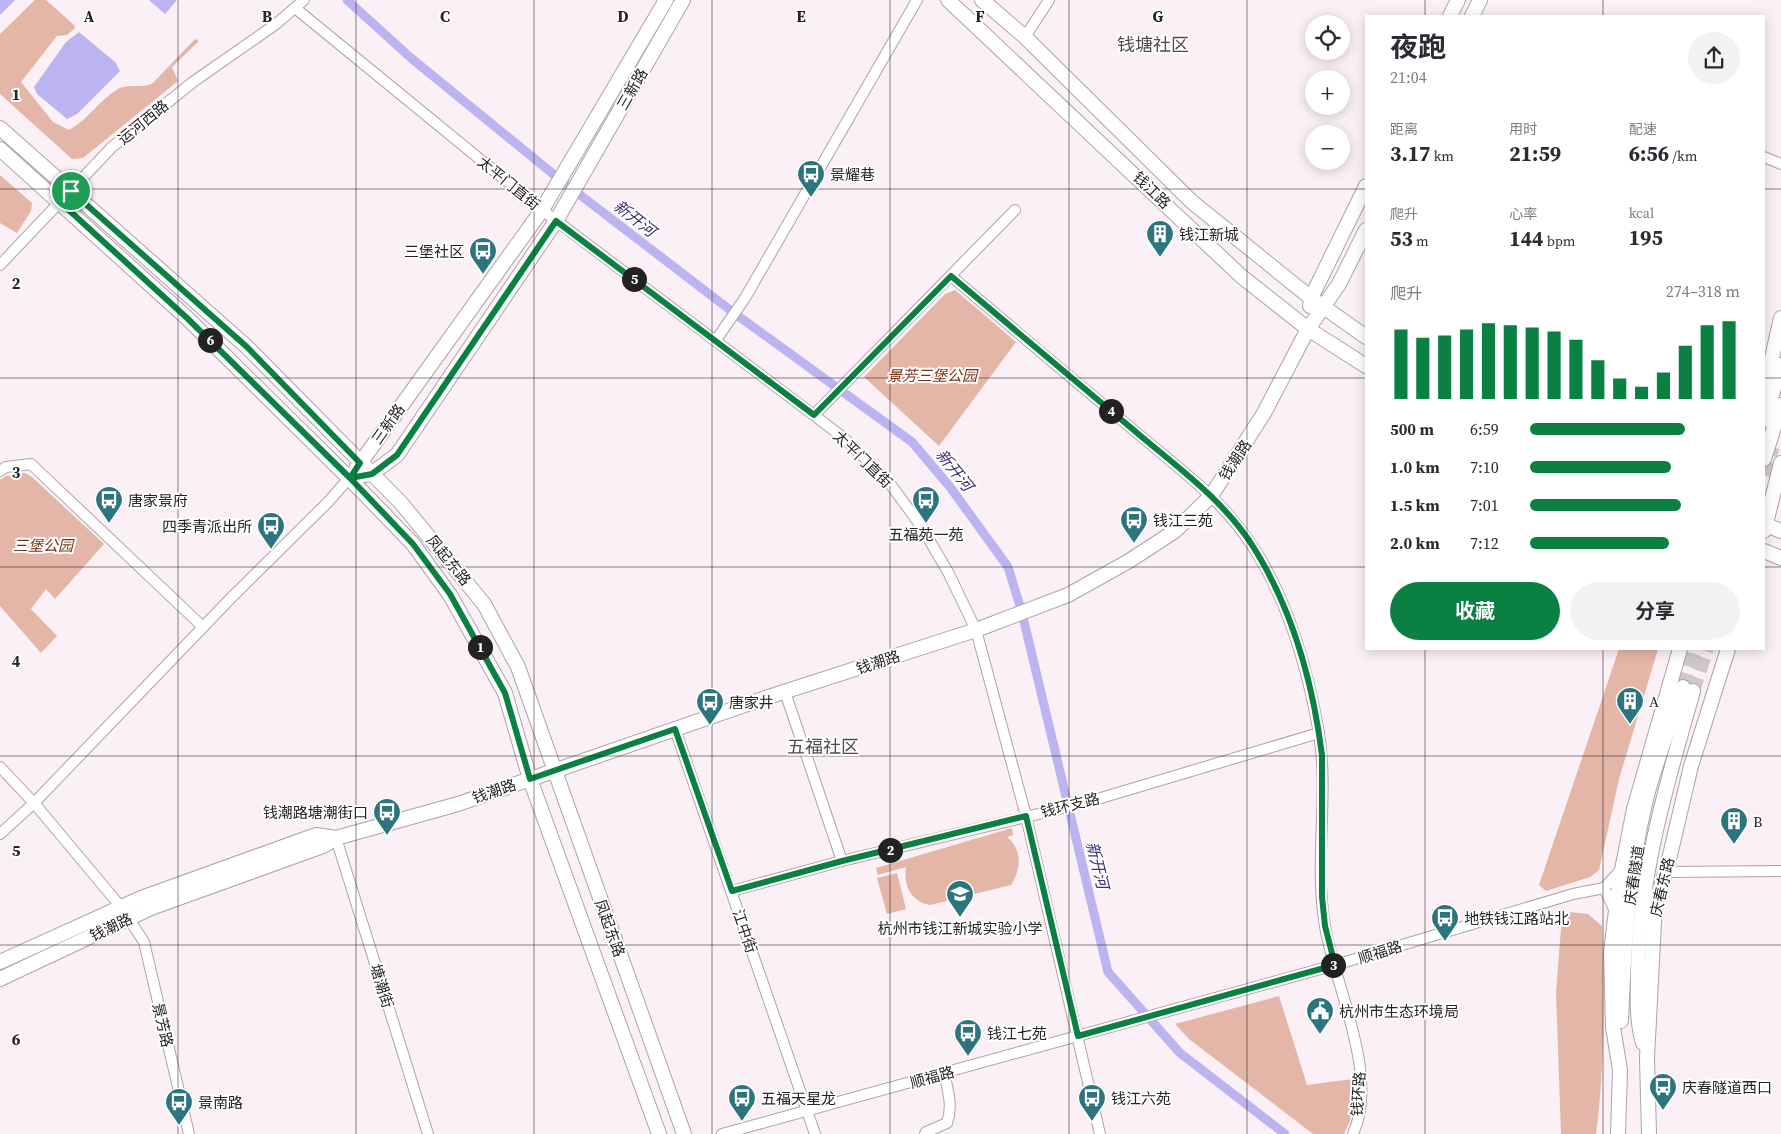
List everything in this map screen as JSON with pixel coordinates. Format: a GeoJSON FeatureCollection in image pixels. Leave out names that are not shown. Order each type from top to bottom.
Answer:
{"type":"FeatureCollection","features":[{"type":"Feature","properties":{"kind":"main road","name":"三新路"},"geometry":{"type":"LineString","coordinates":[[350,478],[466,313],[542,210],[666,0]]}},
{"type":"Feature","properties":{"kind":"main road","name":"三新路"},"geometry":{"type":"LineString","coordinates":[[350,478],[372,474],[397,455],[556,221],[683,0]]}},
{"type":"Feature","properties":{"kind":"main road","name":"钱江路"},"geometry":{"type":"LineString","coordinates":[[948,0],[1241,276],[1308,329],[1365,365]]}},
{"type":"Feature","properties":{"kind":"main road","name":"钱江路"},"geometry":{"type":"LineString","coordinates":[[982,0],[1025,37],[1192,202],[1311,298],[1365,336]]}},
{"type":"Feature","properties":{"kind":"main road"},"geometry":{"type":"LineString","coordinates":[[1450,15],[1458,0]]}},
{"type":"Feature","properties":{"kind":"main road"},"geometry":{"type":"LineString","coordinates":[[1472,15],[1480,0]]}},
{"type":"Feature","properties":{"kind":"main road","name":"凤起东路"},"geometry":{"type":"LineString","coordinates":[[0,128],[247,347],[372,474],[432,540],[484,604],[518,667],[684,1134]]}},
{"type":"Feature","properties":{"kind":"main road","name":"凤起东路"},"geometry":{"type":"LineString","coordinates":[[0,148],[187,318],[350,478],[413,544],[450,594],[505,693],[530,779],[659,1134]]}},
{"type":"Feature","properties":{"kind":"main road","name":"钱潮路"},"geometry":{"type":"LineString","coordinates":[[1308,329],[1311,298],[1365,188]]}},
{"type":"Feature","properties":{"kind":"main road","name":"钱潮路"},"geometry":{"type":"LineString","coordinates":[[0,978],[151,908],[324,846],[336,838],[458,804],[554,772],[675,729],[976,630],[1068,594],[1137,556],[1175,531],[1211,496],[1264,413],[1308,329],[1339,284],[1365,232]]}},
{"type":"Feature","properties":{"kind":"main road"},"geometry":{"type":"LineString","coordinates":[[1765,389],[1781,318]]}},
{"type":"Feature","properties":{"kind":"main road"},"geometry":{"type":"LineString","coordinates":[[1765,417],[1781,365]]}},
{"type":"Feature","properties":{"kind":"main road"},"geometry":{"type":"LineString","coordinates":[[1765,456],[1781,405]]}},
{"type":"Feature","properties":{"kind":"main road"},"geometry":{"type":"LineString","coordinates":[[1765,523],[1781,463]]}},
{"type":"Feature","properties":{"kind":"main road"},"geometry":{"type":"LineString","coordinates":[[1775,487],[1781,474]]}},
{"type":"Feature","properties":{"kind":"main road"},"geometry":{"type":"LineString","coordinates":[[1765,527],[1781,531]]}},
{"type":"Feature","properties":{"kind":"main road"},"geometry":{"type":"LineString","coordinates":[[1765,551],[1781,558]]}},
{"type":"Feature","properties":{"kind":"main road"},"geometry":{"type":"LineString","coordinates":[[1618,1134],[1620,1070],[1613,1027],[1611,952],[1622,869],[1634,810],[1680,650]]}},
{"type":"Feature","properties":{"kind":"main road","name":"庆春东路"},"geometry":{"type":"LineString","coordinates":[[1649,1134],[1647,1058],[1655,902],[1666,872],[1691,766],[1728,650]]}},
{"type":"Feature","properties":{"kind":"main road","name":"庆春隧道"},"geometry":{"type":"LineString","coordinates":[[1620,1070],[1627,921],[1641,829],[1649,789],[1688,689],[1644,891],[1638,939],[1637,1022],[1647,1058]]}},
{"type":"Feature","properties":{"kind":"main road","name":"钱潮路"},"geometry":{"type":"LineString","coordinates":[[0,962],[121,906],[316,835],[336,838]]}},
{"type":"Feature","properties":{"kind":"street","name":"运河西路"},"geometry":{"type":"LineString","coordinates":[[0,265],[112,147],[193,82],[276,24],[304,0]]}},
{"type":"Feature","properties":{"kind":"street"},"geometry":{"type":"LineString","coordinates":[[716,340],[745,298],[917,0]]}},
{"type":"Feature","properties":{"kind":"street"},"geometry":{"type":"LineString","coordinates":[[1025,37],[1049,0]]}},
{"type":"Feature","properties":{"kind":"street","name":"太平门直街"},"geometry":{"type":"LineString","coordinates":[[294,8],[556,221],[844,438],[888,481],[921,526],[944,564],[976,630],[1026,816],[1100,1134]]}},
{"type":"Feature","properties":{"kind":"street"},"geometry":{"type":"LineString","coordinates":[[1765,157],[1781,164]]}},
{"type":"Feature","properties":{"kind":"street"},"geometry":{"type":"LineString","coordinates":[[814,415],[1015,210]]}},
{"type":"Feature","properties":{"kind":"street","name":"钱环路"},"geometry":{"type":"LineString","coordinates":[[951,276],[1211,496],[1254,547],[1272,583],[1302,660],[1319,733],[1322,755],[1322,897],[1325,926],[1362,1069],[1359,1112],[1353,1134]]}},
{"type":"Feature","properties":{"kind":"street"},"geometry":{"type":"LineString","coordinates":[[0,471],[6,467],[30,464],[203,627]]}},
{"type":"Feature","properties":{"kind":"street"},"geometry":{"type":"LineString","coordinates":[[0,834],[34,803],[203,627],[350,478]]}},
{"type":"Feature","properties":{"kind":"street"},"geometry":{"type":"LineString","coordinates":[[785,692],[842,861]]}},
{"type":"Feature","properties":{"kind":"street","name":"江中街"},"geometry":{"type":"LineString","coordinates":[[675,729],[815,1134]]}},
{"type":"Feature","properties":{"kind":"street","name":"钱环支路"},"geometry":{"type":"LineString","coordinates":[[732,891],[842,861],[1084,803],[1319,733]]}},
{"type":"Feature","properties":{"kind":"street","name":"景芳路"},"geometry":{"type":"LineString","coordinates":[[0,767],[34,803],[121,906],[144,942],[188,1134]]}},
{"type":"Feature","properties":{"kind":"street","name":"塘潮街"},"geometry":{"type":"LineString","coordinates":[[336,838],[428,1134]]}},
{"type":"Feature","properties":{"kind":"street"},"geometry":{"type":"LineString","coordinates":[[1616,913],[1604,888],[1622,869]]}},
{"type":"Feature","properties":{"kind":"street"},"geometry":{"type":"LineString","coordinates":[[1666,872],[1781,871]]}},
{"type":"Feature","properties":{"kind":"street","name":"顺福路"},"geometry":{"type":"LineString","coordinates":[[722,1134],[1335,965],[1573,894],[1604,888]]}},
{"type":"Feature","properties":{"kind":"street"},"geometry":{"type":"LineString","coordinates":[[925,1134],[947,1123],[951,1106],[944,1074]]}},
{"type":"Feature","properties":{"kind":"green space"},"geometry":{"type":"Polygon","coordinates":[[[35,0],[46,0],[75,28],[67,35],[57,36],[21,82],[53,122],[69,130],[118,89],[153,83],[195,39],[199,41],[172,67],[178,81],[83,158],[72,159],[0,94],[0,34],[35,0]]]}},
{"type":"Feature","properties":{"kind":"green space"},"geometry":{"type":"Polygon","coordinates":[[[0,175],[32,203],[31,211],[17,233],[0,223],[0,175]]]}},
{"type":"Feature","properties":{"kind":"green space","name":"景芳三堡公园"},"geometry":{"type":"Polygon","coordinates":[[[955,290],[1016,342],[939,446],[864,377],[945,294],[955,290]]]}},
{"type":"Feature","properties":{"kind":"green space","name":"三堡公园"},"geometry":{"type":"Polygon","coordinates":[[[25,473],[32,477],[104,544],[55,599],[46,589],[31,609],[57,636],[41,653],[0,606],[0,480],[6,476],[25,473]]]}},
{"type":"Feature","properties":{"kind":"green space"},"geometry":{"type":"Polygon","coordinates":[[[1619,650],[1658,650],[1619,779],[1599,870],[1590,877],[1546,891],[1539,885],[1619,650]]]}},
{"type":"Feature","properties":{"kind":"green space"},"geometry":{"type":"Polygon","coordinates":[[[1012,828],[1013,835],[1007,837],[1016,848],[1019,860],[1017,873],[1011,885],[930,905],[918,900],[910,892],[905,874],[906,867],[878,875],[876,868],[1012,828]]]}},
{"type":"Feature","properties":{"kind":"green space"},"geometry":{"type":"Polygon","coordinates":[[[897,873],[906,909],[887,914],[877,878],[897,873]]]}},
{"type":"Feature","properties":{"kind":"green space"},"geometry":{"type":"Polygon","coordinates":[[[1569,912],[1588,914],[1602,926],[1602,1056],[1596,1134],[1561,1134],[1556,993],[1562,915],[1569,912]]]}},
{"type":"Feature","properties":{"kind":"green space"},"geometry":{"type":"Polygon","coordinates":[[[1279,996],[1307,1085],[1353,1079],[1350,1121],[1344,1134],[1313,1134],[1189,1039],[1175,1024],[1279,996]]]}},
{"type":"Feature","properties":{"kind":"shaded area"},"geometry":{"type":"Polygon","coordinates":[[[0,0],[15,0],[0,15],[0,0]]]}},
{"type":"Feature","properties":{"kind":"shaded area"},"geometry":{"type":"Polygon","coordinates":[[[149,0],[177,0],[165,14],[149,0]]]}},
{"type":"Feature","properties":{"kind":"shaded area"},"geometry":{"type":"Polygon","coordinates":[[[79,32],[115,62],[120,71],[77,114],[67,119],[37,94],[34,87],[66,42],[79,32]]]}},
{"type":"Feature","properties":{"kind":"waterway","name":"新开河"},"geometry":{"type":"LineString","coordinates":[[347,0],[411,58],[558,178],[734,313],[912,442],[950,487],[1008,567],[1021,609],[1108,972],[1180,1053],[1285,1134]]}},
{"type":"Feature","properties":{"kind":"tunnel"},"geometry":{"type":"LineString","coordinates":[[1773,415],[1781,392]]}},
{"type":"Feature","properties":{"kind":"tunnel"},"geometry":{"type":"LineString","coordinates":[[1765,472],[1773,447]]}},
{"type":"Feature","properties":{"kind":"tunnel"},"geometry":{"type":"LineString","coordinates":[[1683,687],[1695,650]]}},
{"type":"Feature","properties":{"kind":"tunnel"},"geometry":{"type":"LineString","coordinates":[[1693,691],[1707,650]]}},
{"type":"Feature","properties":{"kind":"place","name":"景耀巷"},"geometry":{"type":"Point","coordinates":[811,198]}},
{"type":"Feature","properties":{"kind":"place","name":"钱江新城"},"geometry":{"type":"Point","coordinates":[1160,258]}},
{"type":"Feature","properties":{"kind":"place","name":"三堡社区"},"geometry":{"type":"Point","coordinates":[483,275]}},
{"type":"Feature","properties":{"kind":"place","name":"唐家景府"},"geometry":{"type":"Point","coordinates":[109,524]}},
{"type":"Feature","properties":{"kind":"place","name":"五福苑一苑"},"geometry":{"type":"Point","coordinates":[926,524]}},
{"type":"Feature","properties":{"kind":"place","name":"钱江三苑"},"geometry":{"type":"Point","coordinates":[1134,544]}},
{"type":"Feature","properties":{"kind":"place","name":"四季青派出所"},"geometry":{"type":"Point","coordinates":[271,550]}},
{"type":"Feature","properties":{"kind":"place","name":"A"},"geometry":{"type":"Point","coordinates":[1630,725]}},
{"type":"Feature","properties":{"kind":"place","name":"唐家井"},"geometry":{"type":"Point","coordinates":[710,726]}},
{"type":"Feature","properties":{"kind":"place","name":"钱潮路塘潮街口"},"geometry":{"type":"Point","coordinates":[387,836]}},
{"type":"Feature","properties":{"kind":"place","name":"B"},"geometry":{"type":"Point","coordinates":[1734,845]}},
{"type":"Feature","properties":{"kind":"place","name":"杭州市钱江新城实验小学"},"geometry":{"type":"Point","coordinates":[960,918]}},
{"type":"Feature","properties":{"kind":"place","name":"地铁钱江路站北"},"geometry":{"type":"Point","coordinates":[1445,942]}},
{"type":"Feature","properties":{"kind":"place","name":"杭州市生态环境局"},"geometry":{"type":"Point","coordinates":[1320,1035]}},
{"type":"Feature","properties":{"kind":"place","name":"钱江七苑"},"geometry":{"type":"Point","coordinates":[968,1057]}},
{"type":"Feature","properties":{"kind":"place","name":"庆春隧道西口"},"geometry":{"type":"Point","coordinates":[1663,1111]}},
{"type":"Feature","properties":{"kind":"place","name":"五福天星龙"},"geometry":{"type":"Point","coordinates":[742,1122]}},
{"type":"Feature","properties":{"kind":"place","name":"钱江六苑"},"geometry":{"type":"Point","coordinates":[1092,1122]}},
{"type":"Feature","properties":{"kind":"place","name":"景南路"},"geometry":{"type":"Point","coordinates":[179,1126]}},
{"type":"Feature","properties":{"kind":"district","name":"钱塘社区"},"geometry":{"type":"Point","coordinates":[1153,44]}},
{"type":"Feature","properties":{"kind":"district","name":"五福社区"},"geometry":{"type":"Point","coordinates":[823,746]}},
{"type":"Feature","properties":{"kind":"route"},"geometry":{"type":"LineString","coordinates":[[71,191],[60,202],[187,318],[350,478],[372,474],[397,455],[556,221],[814,415],[951,276],[1211,496],[1254,547],[1288,619],[1302,660],[1319,733],[1322,755],[1322,897],[1325,926],[1335,965],[1078,1036],[1026,816],[842,861],[732,891],[675,729],[530,779],[505,693],[450,594],[413,544],[350,478],[360,463],[247,347],[71,191]]}}]}
